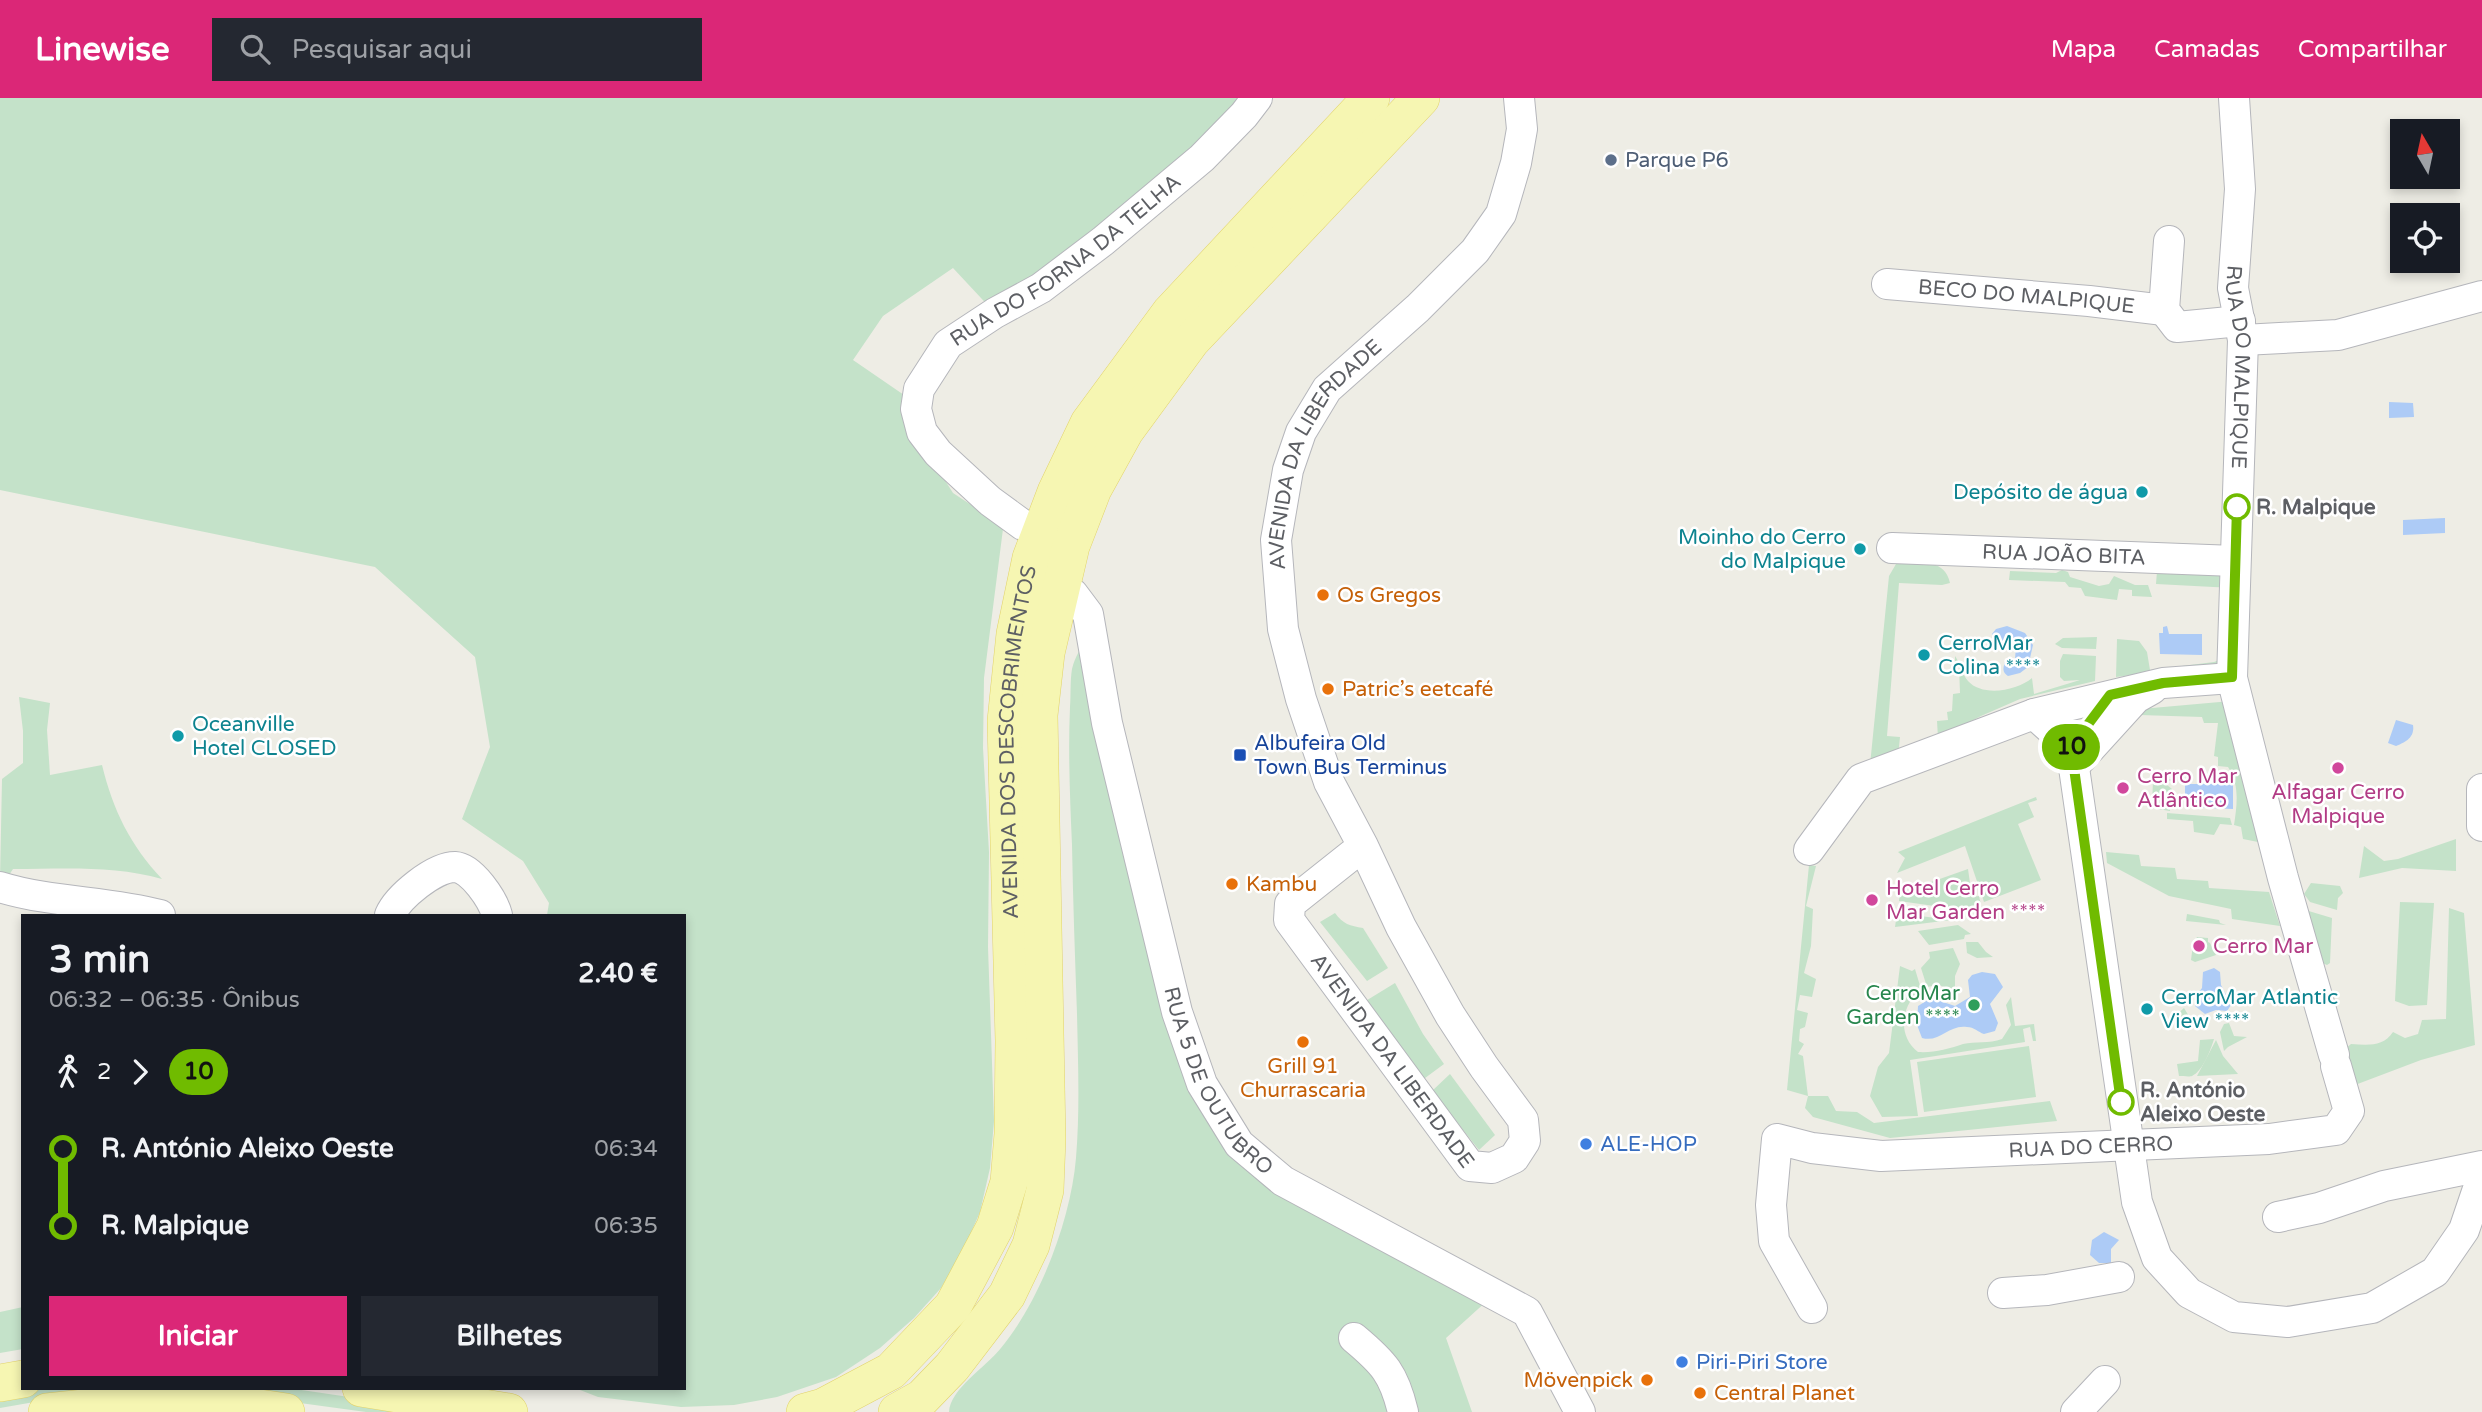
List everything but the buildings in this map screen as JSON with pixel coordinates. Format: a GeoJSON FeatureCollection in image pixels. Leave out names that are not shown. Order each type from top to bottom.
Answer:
{"type":"FeatureCollection","features":[{"type":"Feature","properties":{"kind":"main road","name":"AVENIDA DOS DESCOBRIMENTOS"},"geometry":{"type":"LineString","coordinates":[[805,1412],[823,1407],[891,1371],[953,1306],[995,1227],[1009,1182],[1013,1134],[1014,1041],[1006,720],[1015,634],[1031,558],[1067,469],[1089,424],[1170,313],[1371,98]]}},
{"type":"Feature","properties":{"kind":"main road","name":"AVENIDA DOS DESCOBRIMENTOS"},"geometry":{"type":"LineString","coordinates":[[897,1412],[922,1398],[952,1367],[1007,1295],[1031,1245],[1045,1189],[1047,1139],[1039,715],[1046,653],[1062,579],[1071,546],[1093,489],[1125,431],[1191,341],[1421,98]]}},
{"type":"Feature","properties":{"kind":"main road"},"geometry":{"type":"LineString","coordinates":[[0,1383],[21,1379]]}},
{"type":"Feature","properties":{"kind":"main road"},"geometry":{"type":"LineString","coordinates":[[373,1390],[509,1412]]}},
{"type":"Feature","properties":{"kind":"main road"},"geometry":{"type":"LineString","coordinates":[[47,1412],[150,1401],[218,1402],[286,1412]]}},
{"type":"Feature","properties":{"kind":"street","name":"RUA DO FORNA DA TELHA"},"geometry":{"type":"LineString","coordinates":[[1023,525],[990,501],[930,443],[922,432],[916,409],[919,389],[948,344],[995,313],[1041,288],[1104,241],[1202,158],[1257,98]]}},
{"type":"Feature","properties":{"kind":"street","name":"RUA DO MALPIQUE"},"geometry":{"type":"LineString","coordinates":[[2234,98],[2240,189],[2233,288],[2241,331],[2232,677],[2283,878],[2335,1060]]}},
{"type":"Feature","properties":{"kind":"street","name":"AVENIDA DA LIBERDADE"},"geometry":{"type":"LineString","coordinates":[[1363,846],[1290,904],[1289,920],[1470,1166],[1492,1168],[1514,1158],[1525,1141],[1523,1120],[1450,1015],[1401,928],[1363,846],[1329,782],[1301,699],[1283,629],[1276,541],[1284,482],[1301,432],[1327,389],[1418,308],[1475,251],[1501,214],[1516,163],[1522,129],[1518,100]]}},
{"type":"Feature","properties":{"kind":"street","name":"BECO DO MALPIQUE"},"geometry":{"type":"LineString","coordinates":[[2169,241],[2164,310],[2177,327],[2241,331]]}},
{"type":"Feature","properties":{"kind":"street","name":"BECO DO MALPIQUE"},"geometry":{"type":"LineString","coordinates":[[1887,284],[2164,310]]}},
{"type":"Feature","properties":{"kind":"street"},"geometry":{"type":"LineString","coordinates":[[2241,331],[2338,335],[2482,296]]}},
{"type":"Feature","properties":{"kind":"street"},"geometry":{"type":"LineString","coordinates":[[1021,605],[1011,574],[1023,525],[1034,498],[1067,469]]}},
{"type":"Feature","properties":{"kind":"street","name":"RUA JOÃO BITA"},"geometry":{"type":"LineString","coordinates":[[1892,548],[2235,561]]}},
{"type":"Feature","properties":{"kind":"street","name":"RUA 5 DE OUTUBRO"},"geometry":{"type":"LineString","coordinates":[[1073,594],[1088,614],[1107,723],[1177,1012],[1202,1084],[1239,1144],[1283,1181],[1527,1312],[1580,1412]]}},
{"type":"Feature","properties":{"kind":"street"},"geometry":{"type":"LineString","coordinates":[[1809,850],[1861,779],[2034,714],[2163,683],[2232,677]]}},
{"type":"Feature","properties":{"kind":"street"},"geometry":{"type":"LineString","coordinates":[[2073,756],[2136,698],[2163,683]]}},
{"type":"Feature","properties":{"kind":"street"},"geometry":{"type":"LineString","coordinates":[[2073,756],[2110,695]]}},
{"type":"Feature","properties":{"kind":"street"},"geometry":{"type":"LineString","coordinates":[[2034,714],[2073,756],[2137,1202],[2157,1258],[2189,1293],[2234,1317],[2288,1322],[2372,1308],[2435,1272],[2464,1230],[2482,1177]]}},
{"type":"Feature","properties":{"kind":"street"},"geometry":{"type":"LineString","coordinates":[[2482,789],[2482,826]]}},
{"type":"Feature","properties":{"kind":"street"},"geometry":{"type":"LineString","coordinates":[[391,914],[398,902],[422,882],[440,870],[456,867],[470,873],[494,904],[497,914]]}},
{"type":"Feature","properties":{"kind":"street"},"geometry":{"type":"LineString","coordinates":[[0,887],[27,895],[153,913]]}},
{"type":"Feature","properties":{"kind":"street"},"geometry":{"type":"LineString","coordinates":[[0,905],[153,913]]}},
{"type":"Feature","properties":{"kind":"street","name":"RUA DO CERRO"},"geometry":{"type":"LineString","coordinates":[[1812,1308],[1774,1241],[1771,1205],[1777,1139],[1812,1148],[1881,1156],[2269,1139],[2336,1130],[2349,1111],[2335,1060]]}},
{"type":"Feature","properties":{"kind":"street"},"geometry":{"type":"LineString","coordinates":[[2278,1217],[2319,1208],[2384,1186],[2482,1166]]}},
{"type":"Feature","properties":{"kind":"street"},"geometry":{"type":"LineString","coordinates":[[2003,1293],[2047,1290],[2119,1277]]}},
{"type":"Feature","properties":{"kind":"street"},"geometry":{"type":"LineString","coordinates":[[1354,1338],[1377,1357],[1397,1385],[1403,1412]]}},
{"type":"Feature","properties":{"kind":"street"},"geometry":{"type":"LineString","coordinates":[[2076,1412],[2105,1381]]}},
{"type":"Feature","properties":{"kind":"green space"},"geometry":{"type":"Polygon","coordinates":[[[0,98],[1257,98],[995,313],[953,268],[883,316],[853,360],[904,395],[934,463],[953,493],[982,512],[1004,521],[984,678],[983,748],[989,852],[988,947],[994,1121],[990,1168],[980,1212],[963,1251],[941,1288],[914,1318],[880,1348],[836,1377],[777,1397],[734,1405],[681,1407],[598,1397],[580,1390],[686,1390],[686,914],[547,914],[549,903],[523,861],[462,819],[490,747],[475,657],[375,567],[0,490],[0,98]]]}},
{"type":"Feature","properties":{"kind":"green space"},"geometry":{"type":"Polygon","coordinates":[[[1903,562],[1938,566],[1947,575],[1950,583],[1899,583],[1887,736],[1900,737],[1898,756],[1870,765],[1889,576],[1896,564],[1903,562]]]}},
{"type":"Feature","properties":{"kind":"green space"},"geometry":{"type":"Polygon","coordinates":[[[2062,570],[2068,572],[2070,577],[2099,586],[2109,584],[2114,576],[2135,585],[2148,585],[2152,597],[2132,596],[2132,590],[2119,589],[2117,600],[2085,596],[2081,588],[2069,587],[2065,582],[2009,580],[2010,571],[2056,573],[2062,570]]]}},
{"type":"Feature","properties":{"kind":"green space"},"geometry":{"type":"Polygon","coordinates":[[[2157,571],[2222,573],[2233,588],[2156,584],[2157,571]]]}},
{"type":"Feature","properties":{"kind":"green space"},"geometry":{"type":"Polygon","coordinates":[[[1088,636],[1224,1136],[1488,1300],[1446,1338],[1472,1412],[949,1412],[955,1395],[1001,1348],[1015,1329],[1041,1283],[1060,1233],[1073,1182],[1078,1086],[1069,724],[1072,669],[1088,636]]]}},
{"type":"Feature","properties":{"kind":"green space"},"geometry":{"type":"Polygon","coordinates":[[[2097,637],[2096,649],[2062,648],[2055,644],[2063,638],[2097,637]]]}},
{"type":"Feature","properties":{"kind":"green space"},"geometry":{"type":"Polygon","coordinates":[[[2117,639],[2139,641],[2147,652],[2150,670],[2214,662],[2228,657],[2223,663],[2116,677],[2117,639]]]}},
{"type":"Feature","properties":{"kind":"green space"},"geometry":{"type":"Polygon","coordinates":[[[2063,654],[2096,656],[2095,681],[2020,699],[1938,738],[1937,721],[1948,720],[1947,712],[1952,711],[1953,694],[1960,693],[1959,666],[1955,665],[1955,656],[1966,678],[1974,686],[1990,691],[2009,689],[2032,678],[2034,694],[2080,680],[2064,681],[2060,677],[2063,654]]]}},
{"type":"Feature","properties":{"kind":"green space"},"geometry":{"type":"Polygon","coordinates":[[[19,697],[50,703],[47,730],[50,775],[102,765],[124,826],[162,879],[125,872],[69,868],[13,869],[5,881],[0,880],[2,779],[23,763],[19,697]]]}},
{"type":"Feature","properties":{"kind":"green space"},"geometry":{"type":"Polygon","coordinates":[[[2231,701],[2263,843],[2243,839],[2241,827],[2234,825],[2237,803],[2232,774],[2228,767],[2218,766],[2218,757],[2214,756],[2218,723],[2204,723],[2202,717],[2140,715],[2141,709],[2231,701]]]}},
{"type":"Feature","properties":{"kind":"green space"},"geometry":{"type":"Polygon","coordinates":[[[2153,779],[2172,779],[2167,785],[2172,789],[2170,811],[2152,808],[2153,779]]]}},
{"type":"Feature","properties":{"kind":"green space"},"geometry":{"type":"Polygon","coordinates":[[[2036,797],[2037,800],[2028,803],[2034,817],[2018,824],[2041,880],[1984,902],[1965,846],[1897,873],[1905,858],[1898,852],[2036,797]]]}},
{"type":"Feature","properties":{"kind":"green space"},"geometry":{"type":"Polygon","coordinates":[[[2167,813],[2230,818],[2232,825],[2220,824],[2214,835],[2194,832],[2193,821],[2167,819],[2167,813]]]}},
{"type":"Feature","properties":{"kind":"green space"},"geometry":{"type":"Polygon","coordinates":[[[2456,839],[2456,871],[2402,868],[2359,878],[2364,846],[2384,861],[2398,859],[2456,839]]]}},
{"type":"Feature","properties":{"kind":"green space"},"geometry":{"type":"Polygon","coordinates":[[[2106,852],[2139,855],[2141,866],[2175,868],[2177,879],[2208,881],[2209,888],[2269,892],[2280,926],[2232,919],[2231,909],[2169,896],[2107,863],[2106,852]]]}},
{"type":"Feature","properties":{"kind":"green space"},"geometry":{"type":"Polygon","coordinates":[[[1809,865],[1816,866],[1806,906],[1813,909],[1811,946],[1804,973],[1816,979],[1812,997],[1800,995],[1797,1010],[1808,1013],[1805,1027],[1800,1029],[1799,1041],[1804,1044],[1798,1054],[1803,1056],[1808,1096],[1787,1090],[1809,865]]]}},
{"type":"Feature","properties":{"kind":"green space"},"geometry":{"type":"Polygon","coordinates":[[[1968,869],[1972,897],[1979,896],[1981,905],[1973,906],[1974,909],[1963,910],[1899,901],[1900,893],[1968,869]]]}},
{"type":"Feature","properties":{"kind":"green space"},"geometry":{"type":"Polygon","coordinates":[[[2311,883],[2340,886],[2343,893],[2338,898],[2337,910],[2310,902],[2304,894],[2311,883]]]}},
{"type":"Feature","properties":{"kind":"green space"},"geometry":{"type":"Polygon","coordinates":[[[2400,902],[2434,903],[2427,1005],[2409,1006],[2395,1001],[2400,902]]]}},
{"type":"Feature","properties":{"kind":"green space"},"geometry":{"type":"Polygon","coordinates":[[[2449,908],[2464,913],[2475,1045],[2421,1060],[2347,1088],[2339,1054],[2351,1044],[2380,1043],[2393,1032],[2405,1038],[2418,1034],[2422,1020],[2446,1019],[2449,908]]]}},
{"type":"Feature","properties":{"kind":"green space"},"geometry":{"type":"Polygon","coordinates":[[[2302,909],[2332,918],[2330,963],[2327,965],[2311,958],[2302,909]]]}},
{"type":"Feature","properties":{"kind":"green space"},"geometry":{"type":"Polygon","coordinates":[[[1335,913],[1347,924],[1363,928],[1388,968],[1367,981],[1320,922],[1335,913]]]}},
{"type":"Feature","properties":{"kind":"green space"},"geometry":{"type":"Polygon","coordinates":[[[1897,913],[1951,920],[1895,927],[1897,913]]]}},
{"type":"Feature","properties":{"kind":"green space"},"geometry":{"type":"Polygon","coordinates":[[[2187,914],[2219,920],[2226,925],[2186,921],[2187,914]]]}},
{"type":"Feature","properties":{"kind":"green space"},"geometry":{"type":"Polygon","coordinates":[[[1958,925],[1971,934],[1965,935],[1964,939],[1929,945],[1918,931],[1958,925]]]}},
{"type":"Feature","properties":{"kind":"green space"},"geometry":{"type":"Polygon","coordinates":[[[2197,937],[2208,938],[2216,955],[2195,962],[2191,960],[2193,944],[2197,937]]]}},
{"type":"Feature","properties":{"kind":"green space"},"geometry":{"type":"Polygon","coordinates":[[[1966,942],[1978,942],[1993,957],[1977,958],[1967,953],[1966,942]]]}},
{"type":"Feature","properties":{"kind":"green space"},"geometry":{"type":"Polygon","coordinates":[[[1953,948],[1960,964],[1955,976],[1955,990],[1938,985],[1927,987],[1921,968],[1930,958],[1929,952],[1953,948]]]}},
{"type":"Feature","properties":{"kind":"green space"},"geometry":{"type":"Polygon","coordinates":[[[1900,966],[1912,971],[1915,969],[1921,989],[1909,1003],[1904,1020],[1907,1037],[1918,1052],[2002,1039],[2011,1025],[2006,1005],[2011,997],[2015,1026],[2034,1024],[2036,1041],[2033,1041],[2030,1027],[2023,1029],[2025,1042],[1910,1060],[1918,1116],[1882,1117],[1870,1096],[1878,1067],[1889,1053],[1900,966]]]}},
{"type":"Feature","properties":{"kind":"green space"},"geometry":{"type":"Polygon","coordinates":[[[1395,983],[1423,1034],[1444,1064],[1421,1081],[1364,1002],[1395,983]]]}},
{"type":"Feature","properties":{"kind":"green space"},"geometry":{"type":"Polygon","coordinates":[[[2184,1008],[2190,1018],[2201,1025],[2173,1021],[2184,1008]]]}},
{"type":"Feature","properties":{"kind":"green space"},"geometry":{"type":"Polygon","coordinates":[[[2229,1023],[2234,1036],[2247,1037],[2224,1051],[2220,1032],[2224,1024],[2229,1023]]]}},
{"type":"Feature","properties":{"kind":"green space"},"geometry":{"type":"Polygon","coordinates":[[[2214,1039],[2200,1070],[2192,1076],[2179,1076],[2177,1064],[2198,1061],[2200,1040],[2214,1039]]]}},
{"type":"Feature","properties":{"kind":"green space"},"geometry":{"type":"Polygon","coordinates":[[[2216,1040],[2223,1056],[2238,1074],[2197,1076],[2216,1040]]]}},
{"type":"Feature","properties":{"kind":"green space"},"geometry":{"type":"Polygon","coordinates":[[[2029,1046],[2036,1097],[1924,1112],[1917,1062],[2029,1046]]]}},
{"type":"Feature","properties":{"kind":"green space"},"geometry":{"type":"Polygon","coordinates":[[[1450,1074],[1495,1135],[1479,1150],[1432,1091],[1450,1074]]]}},
{"type":"Feature","properties":{"kind":"green space"},"geometry":{"type":"Polygon","coordinates":[[[1808,1096],[1828,1096],[1836,1111],[1857,1112],[1874,1123],[2050,1101],[2057,1121],[1890,1138],[1813,1117],[1805,1108],[1808,1096]]]}},
{"type":"Feature","properties":{"kind":"green space"},"geometry":{"type":"Polygon","coordinates":[[[21,1307],[21,1349],[0,1353],[0,1312],[21,1307]]]}},
{"type":"Feature","properties":{"kind":"green space"},"geometry":{"type":"Polygon","coordinates":[[[24,1390],[103,1390],[0,1408],[0,1394],[24,1390]]]}},
{"type":"Feature","properties":{"kind":"green space"},"geometry":{"type":"Polygon","coordinates":[[[206,1390],[302,1390],[451,1412],[366,1412],[206,1390]]]}},
{"type":"Feature","properties":{"kind":"water"},"geometry":{"type":"Polygon","coordinates":[[[2389,402],[2413,403],[2414,417],[2389,418],[2389,402]]]}},
{"type":"Feature","properties":{"kind":"water"},"geometry":{"type":"Polygon","coordinates":[[[2445,518],[2445,533],[2403,535],[2403,520],[2445,518]]]}},
{"type":"Feature","properties":{"kind":"water"},"geometry":{"type":"Polygon","coordinates":[[[2007,626],[2025,633],[2033,645],[2028,667],[2020,673],[2008,676],[2003,668],[2004,664],[2015,659],[2016,646],[1995,640],[1992,634],[1996,629],[2007,626]]]}},
{"type":"Feature","properties":{"kind":"water"},"geometry":{"type":"Polygon","coordinates":[[[2167,626],[2169,634],[2202,634],[2202,655],[2160,654],[2159,633],[2163,633],[2163,627],[2167,626]]]}},
{"type":"Feature","properties":{"kind":"water"},"geometry":{"type":"Polygon","coordinates":[[[2396,720],[2413,725],[2413,733],[2396,746],[2388,743],[2396,720]]]}},
{"type":"Feature","properties":{"kind":"water"},"geometry":{"type":"Polygon","coordinates":[[[2185,784],[2233,784],[2233,809],[2185,807],[2185,784]]]}},
{"type":"Feature","properties":{"kind":"water"},"geometry":{"type":"Polygon","coordinates":[[[2214,968],[2220,972],[2221,985],[2231,1005],[2227,1011],[2216,1010],[2205,1014],[2195,1006],[2195,997],[2202,988],[2203,972],[2214,968]]]}},
{"type":"Feature","properties":{"kind":"water","name":"CerroMar Garden ****"},"geometry":{"type":"Polygon","coordinates":[[[1982,972],[1995,974],[2003,987],[1990,1004],[1998,1023],[1995,1031],[1984,1034],[1972,1028],[1961,1027],[1934,1038],[1922,1038],[1917,1025],[1918,1006],[1931,998],[1955,1006],[1970,997],[1968,980],[1972,975],[1982,972]]]}},
{"type":"Feature","properties":{"kind":"water"},"geometry":{"type":"Polygon","coordinates":[[[2104,1232],[2119,1240],[2111,1249],[2111,1263],[2099,1263],[2090,1255],[2092,1240],[2104,1232]]]}},
{"type":"Feature","properties":{"kind":"bus line","name":"10"},"geometry":{"type":"LineString","coordinates":[[2121,1102],[2071,747],[2110,695],[2163,683],[2232,677],[2237,507]]}},
{"type":"Feature","properties":{"kind":"place","name":"Parque P6"},"geometry":{"type":"Point","coordinates":[1611,160]}},
{"type":"Feature","properties":{"kind":"place","name":"Depósito de água"},"geometry":{"type":"Point","coordinates":[2142,492]}},
{"type":"Feature","properties":{"kind":"place","name":"R. Malpique"},"geometry":{"type":"Point","coordinates":[2237,507]}},
{"type":"Feature","properties":{"kind":"place","name":"Moinho do Cerro do Malpique"},"geometry":{"type":"Point","coordinates":[1860,549]}},
{"type":"Feature","properties":{"kind":"place","name":"Os Gregos"},"geometry":{"type":"Point","coordinates":[1323,595]}},
{"type":"Feature","properties":{"kind":"place","name":"CerroMar Colina ****"},"geometry":{"type":"Point","coordinates":[1924,655]}},
{"type":"Feature","properties":{"kind":"place","name":"Patric’s eetcafé"},"geometry":{"type":"Point","coordinates":[1328,689]}},
{"type":"Feature","properties":{"kind":"place","name":"Oceanville Hotel CLOSED"},"geometry":{"type":"Point","coordinates":[178,736]}},
{"type":"Feature","properties":{"kind":"place","name":"Albufeira Old Town Bus Terminus"},"geometry":{"type":"Point","coordinates":[1240,755]}},
{"type":"Feature","properties":{"kind":"place","name":"Alfagar Cerro Malpique"},"geometry":{"type":"Point","coordinates":[2338,768]}},
{"type":"Feature","properties":{"kind":"place","name":"Cerro Mar Atlântico"},"geometry":{"type":"Point","coordinates":[2123,788]}},
{"type":"Feature","properties":{"kind":"place","name":"Kambu"},"geometry":{"type":"Point","coordinates":[1232,884]}},
{"type":"Feature","properties":{"kind":"place","name":"Hotel Cerro Mar Garden ****"},"geometry":{"type":"Point","coordinates":[1872,900]}},
{"type":"Feature","properties":{"kind":"place","name":"Cerro Mar"},"geometry":{"type":"Point","coordinates":[2199,946]}},
{"type":"Feature","properties":{"kind":"place","name":"CerroMar Garden ****"},"geometry":{"type":"Point","coordinates":[1974,1005]}},
{"type":"Feature","properties":{"kind":"place","name":"CerroMar Atlantic View ****"},"geometry":{"type":"Point","coordinates":[2147,1009]}},
{"type":"Feature","properties":{"kind":"place","name":"Grill 91 Churrascaria"},"geometry":{"type":"Point","coordinates":[1303,1042]}},
{"type":"Feature","properties":{"kind":"place","name":"R. António Aleixo Oeste"},"geometry":{"type":"Point","coordinates":[2121,1102]}},
{"type":"Feature","properties":{"kind":"place","name":"ALE-HOP"},"geometry":{"type":"Point","coordinates":[1586,1144]}},
{"type":"Feature","properties":{"kind":"place","name":"Piri-Piri Store"},"geometry":{"type":"Point","coordinates":[1682,1362]}},
{"type":"Feature","properties":{"kind":"place","name":"Mövenpick"},"geometry":{"type":"Point","coordinates":[1647,1380]}},
{"type":"Feature","properties":{"kind":"place","name":"Central Planet"},"geometry":{"type":"Point","coordinates":[1700,1393]}}]}
